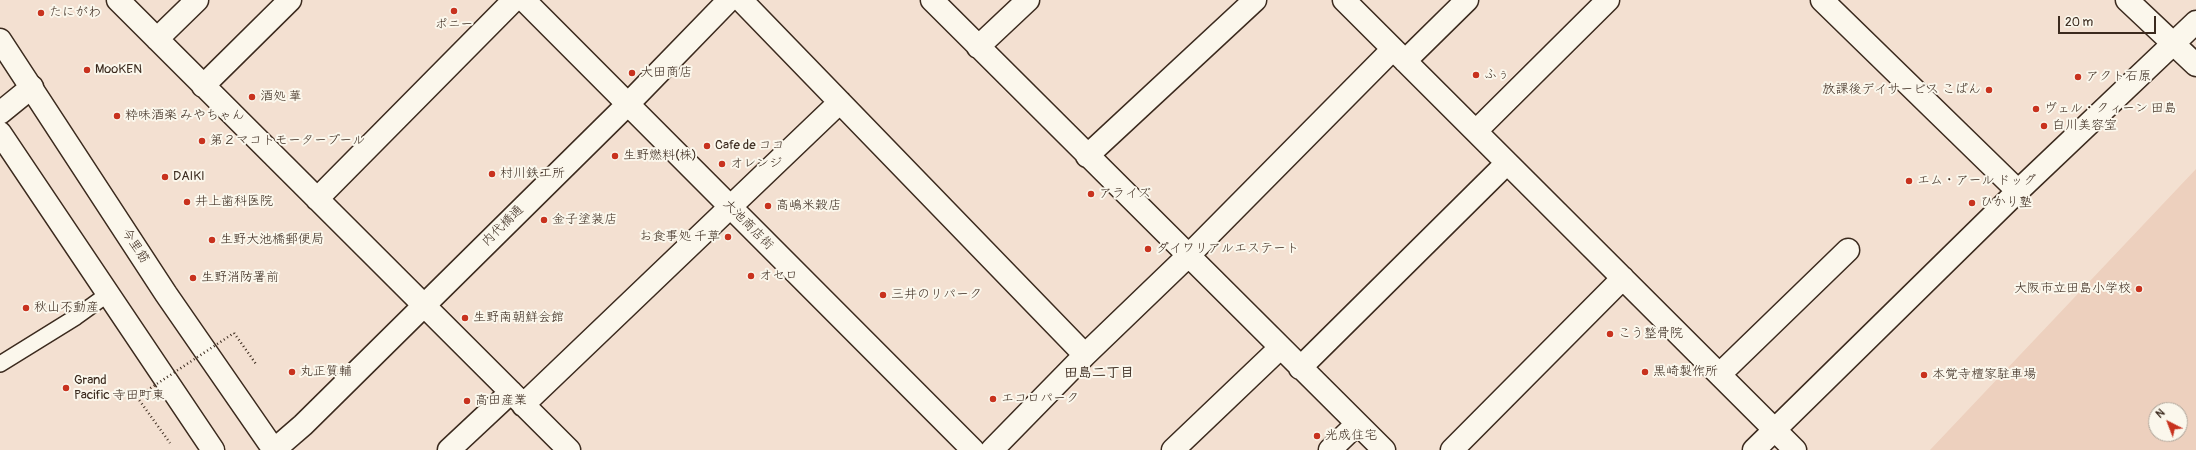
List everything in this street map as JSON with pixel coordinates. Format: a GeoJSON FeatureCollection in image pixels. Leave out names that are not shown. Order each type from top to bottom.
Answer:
{"type":"FeatureCollection","features":[{"type":"Feature","properties":{"kind":"street"},"geometry":{"type":"LineString","coordinates":[[118,0],[569,450]]}},
{"type":"Feature","properties":{"kind":"street"},"geometry":{"type":"LineString","coordinates":[[157,39],[197,0]]}},
{"type":"Feature","properties":{"kind":"street"},"geometry":{"type":"LineString","coordinates":[[203,86],[290,0]]}},
{"type":"Feature","properties":{"kind":"street"},"geometry":{"type":"LineString","coordinates":[[317,199],[514,0]]}},
{"type":"Feature","properties":{"kind":"street","name":"大池商店街"},"geometry":{"type":"LineString","coordinates":[[524,0],[973,450]]}},
{"type":"Feature","properties":{"kind":"street","name":"内代橋通"},"geometry":{"type":"LineString","coordinates":[[274,450],[303,425],[422,305],[628,104],[729,0]]}},
{"type":"Feature","properties":{"kind":"street"},"geometry":{"type":"LineString","coordinates":[[741,0],[1086,355]]}},
{"type":"Feature","properties":{"kind":"street"},"geometry":{"type":"LineString","coordinates":[[932,0],[1088,156],[1190,255],[1280,348],[1384,450]]}},
{"type":"Feature","properties":{"kind":"street"},"geometry":{"type":"LineString","coordinates":[[978,47],[1028,0]]}},
{"type":"Feature","properties":{"kind":"street"},"geometry":{"type":"LineString","coordinates":[[1088,156],[1254,0]]}},
{"type":"Feature","properties":{"kind":"street"},"geometry":{"type":"LineString","coordinates":[[1344,0],[1795,450]]}},
{"type":"Feature","properties":{"kind":"street"},"geometry":{"type":"LineString","coordinates":[[992,450],[1086,355],[1399,55],[1467,0]]}},
{"type":"Feature","properties":{"kind":"street"},"geometry":{"type":"LineString","coordinates":[[1476,131],[1608,0]]}},
{"type":"Feature","properties":{"kind":"street"},"geometry":{"type":"LineString","coordinates":[[1822,0],[2018,191]]}},
{"type":"Feature","properties":{"kind":"street"},"geometry":{"type":"LineString","coordinates":[[2128,0],[2196,65]]}},
{"type":"Feature","properties":{"kind":"street"},"geometry":{"type":"LineString","coordinates":[[1754,450],[2018,191],[2196,22]]}},
{"type":"Feature","properties":{"kind":"street","name":"今里筋"},"geometry":{"type":"LineString","coordinates":[[0,40],[166,294],[274,450]]}},
{"type":"Feature","properties":{"kind":"street"},"geometry":{"type":"LineString","coordinates":[[0,113],[32,87]]}},
{"type":"Feature","properties":{"kind":"street"},"geometry":{"type":"LineString","coordinates":[[449,450],[517,398],[731,207],[840,102]]}},
{"type":"Feature","properties":{"kind":"street"},"geometry":{"type":"LineString","coordinates":[[0,133],[213,450]]}},
{"type":"Feature","properties":{"kind":"street"},"geometry":{"type":"LineString","coordinates":[[1300,368],[1507,163]]}},
{"type":"Feature","properties":{"kind":"street"},"geometry":{"type":"LineString","coordinates":[[1720,374],[1848,250]]}},
{"type":"Feature","properties":{"kind":"street"},"geometry":{"type":"LineString","coordinates":[[1452,450],[1622,278]]}},
{"type":"Feature","properties":{"kind":"street"},"geometry":{"type":"LineString","coordinates":[[1174,450],[1280,348]]}},
{"type":"Feature","properties":{"kind":"street"},"geometry":{"type":"LineString","coordinates":[[1330,450],[1357,424]]}},
{"type":"Feature","properties":{"kind":"lane"},"geometry":{"type":"LineString","coordinates":[[0,364],[76,317],[108,294]]}},
{"type":"Feature","properties":{"kind":"path"},"geometry":{"type":"LineString","coordinates":[[170,443],[137,397],[234,333],[256,364]]}},
{"type":"Feature","properties":{"kind":"shaded area","name":"大阪市立田島小学校"},"geometry":{"type":"Polygon","coordinates":[[[2196,169],[2196,450],[1930,450],[2196,169]]]}},
{"type":"Feature","properties":{"kind":"place","name":"ポニー"},"geometry":{"type":"Point","coordinates":[454,11]}},
{"type":"Feature","properties":{"kind":"place","name":"たにがわ"},"geometry":{"type":"Point","coordinates":[41,13]}},
{"type":"Feature","properties":{"kind":"place","name":"MooKEN"},"geometry":{"type":"Point","coordinates":[87,70]}},
{"type":"Feature","properties":{"kind":"place","name":"大田商店"},"geometry":{"type":"Point","coordinates":[632,73]}},
{"type":"Feature","properties":{"kind":"place","name":"ふぅ"},"geometry":{"type":"Point","coordinates":[1476,75]}},
{"type":"Feature","properties":{"kind":"place","name":"アクト石原"},"geometry":{"type":"Point","coordinates":[2078,77]}},
{"type":"Feature","properties":{"kind":"place","name":"放課後デイサービス こぱん"},"geometry":{"type":"Point","coordinates":[1989,90]}},
{"type":"Feature","properties":{"kind":"place","name":"酒処 華"},"geometry":{"type":"Point","coordinates":[252,97]}},
{"type":"Feature","properties":{"kind":"place","name":"ヴェル・クィーン 田島"},"geometry":{"type":"Point","coordinates":[2036,109]}},
{"type":"Feature","properties":{"kind":"place","name":"粋味酒楽 みやちゃん"},"geometry":{"type":"Point","coordinates":[117,116]}},
{"type":"Feature","properties":{"kind":"place","name":"白川美容室"},"geometry":{"type":"Point","coordinates":[2044,126]}},
{"type":"Feature","properties":{"kind":"place","name":"第２マコトモータープール"},"geometry":{"type":"Point","coordinates":[202,141]}},
{"type":"Feature","properties":{"kind":"place","name":"Cafe de ココ"},"geometry":{"type":"Point","coordinates":[707,146]}},
{"type":"Feature","properties":{"kind":"place","name":"生野燃料(株)"},"geometry":{"type":"Point","coordinates":[615,156]}},
{"type":"Feature","properties":{"kind":"place","name":"オレンジ"},"geometry":{"type":"Point","coordinates":[722,164]}},
{"type":"Feature","properties":{"kind":"place","name":"村川鉄工所"},"geometry":{"type":"Point","coordinates":[492,174]}},
{"type":"Feature","properties":{"kind":"place","name":"DAIKI"},"geometry":{"type":"Point","coordinates":[165,177]}},
{"type":"Feature","properties":{"kind":"place","name":"エム・アール ドッグ"},"geometry":{"type":"Point","coordinates":[1909,181]}},
{"type":"Feature","properties":{"kind":"place","name":"アライズ"},"geometry":{"type":"Point","coordinates":[1091,194]}},
{"type":"Feature","properties":{"kind":"place","name":"井上歯科医院"},"geometry":{"type":"Point","coordinates":[187,202]}},
{"type":"Feature","properties":{"kind":"place","name":"ひかり塾"},"geometry":{"type":"Point","coordinates":[1972,203]}},
{"type":"Feature","properties":{"kind":"place","name":"高嶋米穀店"},"geometry":{"type":"Point","coordinates":[768,206]}},
{"type":"Feature","properties":{"kind":"place","name":"金子塗装店"},"geometry":{"type":"Point","coordinates":[544,220]}},
{"type":"Feature","properties":{"kind":"place","name":"お食事処 千草"},"geometry":{"type":"Point","coordinates":[728,237]}},
{"type":"Feature","properties":{"kind":"place","name":"生野大池橋郵便局"},"geometry":{"type":"Point","coordinates":[212,240]}},
{"type":"Feature","properties":{"kind":"place","name":"ダイワリアルエステート"},"geometry":{"type":"Point","coordinates":[1148,249]}},
{"type":"Feature","properties":{"kind":"place","name":"オセロ"},"geometry":{"type":"Point","coordinates":[751,276]}},
{"type":"Feature","properties":{"kind":"place","name":"生野消防署前"},"geometry":{"type":"Point","coordinates":[193,278]}},
{"type":"Feature","properties":{"kind":"place","name":"大阪市立田島小学校"},"geometry":{"type":"Point","coordinates":[2139,289]}},
{"type":"Feature","properties":{"kind":"place","name":"三井のリパーク"},"geometry":{"type":"Point","coordinates":[883,295]}},
{"type":"Feature","properties":{"kind":"place","name":"秋山不動産"},"geometry":{"type":"Point","coordinates":[26,308]}},
{"type":"Feature","properties":{"kind":"place","name":"生野南朝鮮会館"},"geometry":{"type":"Point","coordinates":[465,318]}},
{"type":"Feature","properties":{"kind":"place","name":"こう整骨院"},"geometry":{"type":"Point","coordinates":[1610,334]}},
{"type":"Feature","properties":{"kind":"place","name":"丸正質輔"},"geometry":{"type":"Point","coordinates":[292,372]}},
{"type":"Feature","properties":{"kind":"place","name":"黒崎製作所"},"geometry":{"type":"Point","coordinates":[1645,372]}},
{"type":"Feature","properties":{"kind":"place","name":"本覚寺檀家駐車場"},"geometry":{"type":"Point","coordinates":[1924,375]}},
{"type":"Feature","properties":{"kind":"place","name":"Grand Pacific 寺田町東"},"geometry":{"type":"Point","coordinates":[66,388]}},
{"type":"Feature","properties":{"kind":"place","name":"エコロパーク"},"geometry":{"type":"Point","coordinates":[993,399]}},
{"type":"Feature","properties":{"kind":"place","name":"高田産業"},"geometry":{"type":"Point","coordinates":[467,401]}},
{"type":"Feature","properties":{"kind":"place","name":"光成住宅"},"geometry":{"type":"Point","coordinates":[1317,436]}},
{"type":"Feature","properties":{"kind":"district","name":"田島二丁目"},"geometry":{"type":"Point","coordinates":[1099,373]}}]}
